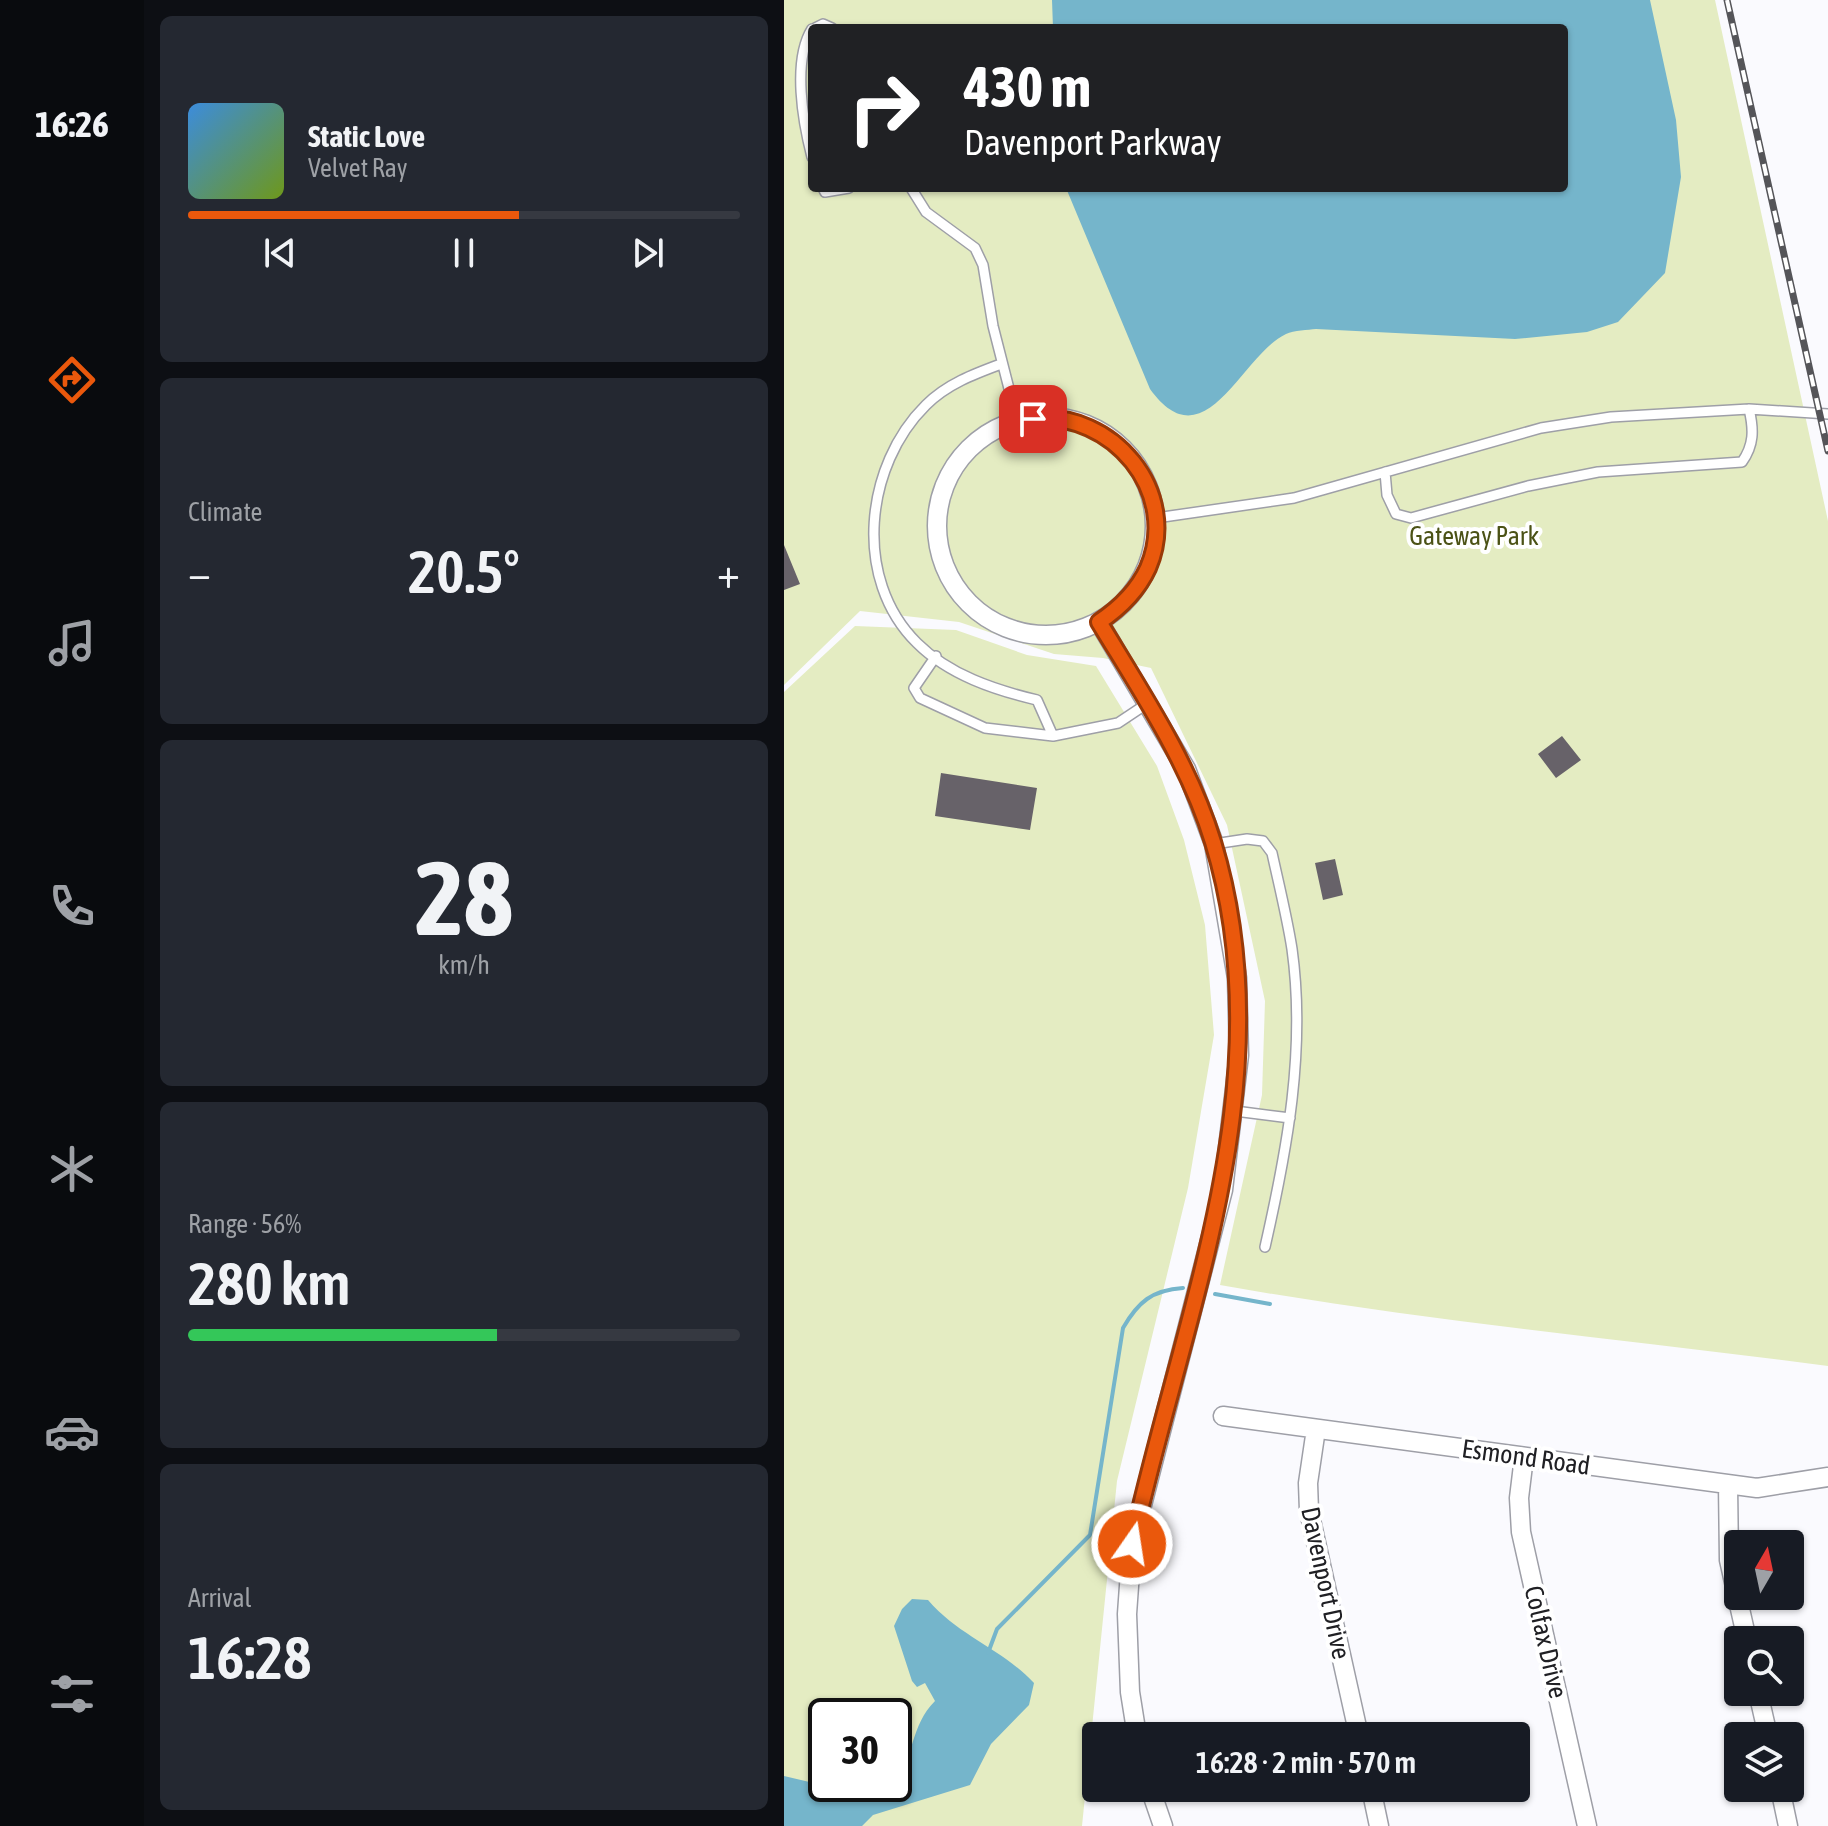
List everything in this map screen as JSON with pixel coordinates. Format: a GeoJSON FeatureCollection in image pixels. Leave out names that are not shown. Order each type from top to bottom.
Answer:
{"type":"FeatureCollection","features":[{"type":"Feature","properties":{"kind":"street"},"geometry":{"type":"LineString","coordinates":[[1049,417],[1081,422],[1110,437],[1133,459],[1149,487],[1156,518],[1155,543],[1148,567],[1120,608],[1099,622],[1074,632],[1048,636],[1022,633],[997,624],[975,609],[957,590],[944,567],[937,542],[937,515],[948,478],[971,446],[993,430],[1017,420],[1049,417]]}},
{"type":"Feature","properties":{"kind":"street"},"geometry":{"type":"LineString","coordinates":[[1099,622],[1186,769],[1214,844],[1237,978],[1239,1055],[1235,1111],[1223,1190],[1132,1544],[1127,1614],[1130,1692],[1135,1722]]}},
{"type":"Feature","properties":{"kind":"street","name":"Esmond Road"},"geometry":{"type":"LineString","coordinates":[[1223,1416],[1728,1484],[1770,1488],[1828,1477]]}},
{"type":"Feature","properties":{"kind":"street","name":"Davenport Drive"},"geometry":{"type":"LineString","coordinates":[[1316,1429],[1308,1483],[1309,1511],[1356,1722]]}},
{"type":"Feature","properties":{"kind":"street","name":"Colfax Drive"},"geometry":{"type":"LineString","coordinates":[[1524,1457],[1519,1498],[1521,1532],[1587,1826]]}},
{"type":"Feature","properties":{"kind":"street"},"geometry":{"type":"LineString","coordinates":[[1728,1484],[1729,1560],[1744,1626]]}},
{"type":"Feature","properties":{"kind":"street"},"geometry":{"type":"LineString","coordinates":[[1155,1802],[1163,1826]]}},
{"type":"Feature","properties":{"kind":"street"},"geometry":{"type":"LineString","coordinates":[[1374,1802],[1379,1826]]}},
{"type":"Feature","properties":{"kind":"street"},"geometry":{"type":"LineString","coordinates":[[1783,1802],[1788,1826]]}},
{"type":"Feature","properties":{"kind":"lane"},"geometry":{"type":"LineString","coordinates":[[808,38],[801,94],[808,134]]}},
{"type":"Feature","properties":{"kind":"lane"},"geometry":{"type":"LineString","coordinates":[[914,192],[926,212],[975,248],[983,265],[1001,364],[1017,420]]}},
{"type":"Feature","properties":{"kind":"lane"},"geometry":{"type":"LineString","coordinates":[[1001,364],[959,380],[927,404],[894,443],[875,498],[876,565],[890,606],[917,643],[991,689],[1037,700],[1053,736]]}},
{"type":"Feature","properties":{"kind":"lane"},"geometry":{"type":"LineString","coordinates":[[1385,472],[1387,495],[1396,514],[1411,518],[1528,486],[1598,472],[1742,462],[1751,450],[1753,428],[1749,409]]}},
{"type":"Feature","properties":{"kind":"lane"},"geometry":{"type":"LineString","coordinates":[[1156,518],[1294,498],[1541,428],[1611,417],[1749,409],[1828,414]]}},
{"type":"Feature","properties":{"kind":"lane"},"geometry":{"type":"LineString","coordinates":[[936,656],[914,688],[920,698],[985,728],[1053,736],[1118,723],[1148,703]]}},
{"type":"Feature","properties":{"kind":"lane"},"geometry":{"type":"LineString","coordinates":[[1214,844],[1247,839],[1263,841],[1272,853],[1292,950],[1297,1010],[1290,1118],[1265,1247]]}},
{"type":"Feature","properties":{"kind":"lane"},"geometry":{"type":"LineString","coordinates":[[1235,1111],[1290,1118]]}},
{"type":"Feature","properties":{"kind":"green space","name":"Gateway Park"},"geometry":{"type":"Polygon","coordinates":[[[784,0],[1715,0],[1828,521],[1828,1366],[1447,1319],[1220,1285],[1262,1095],[1265,1001],[1227,825],[1151,668],[1103,658],[1054,654],[959,622],[860,611],[784,685],[784,0]]]}},
{"type":"Feature","properties":{"kind":"green space"},"geometry":{"type":"Polygon","coordinates":[[[855,626],[956,630],[1027,655],[1096,666],[1157,766],[1184,840],[1205,925],[1214,1035],[1188,1188],[1117,1481],[1093,1722],[1082,1722],[1082,1802],[1084,1802],[1082,1826],[784,1826],[784,692],[855,626]]]}},
{"type":"Feature","properties":{"kind":"water"},"geometry":{"type":"Polygon","coordinates":[[[1052,0],[1650,0],[1676,120],[1681,177],[1665,273],[1618,322],[1587,332],[1515,339],[1316,329],[1289,333],[1269,346],[1222,398],[1205,411],[1188,415],[1170,409],[1150,389],[1068,192],[1568,192],[1568,24],[1053,24],[1052,0]]]}},
{"type":"Feature","properties":{"kind":"water"},"geometry":{"type":"Polygon","coordinates":[[[912,1599],[928,1600],[953,1624],[1008,1660],[1034,1683],[1029,1705],[991,1744],[970,1785],[873,1815],[862,1826],[784,1826],[784,1776],[808,1782],[808,1802],[912,1802],[912,1744],[925,1713],[935,1701],[925,1683],[917,1687],[912,1681],[894,1626],[902,1609],[912,1599]]]}},
{"type":"Feature","properties":{"kind":"building"},"geometry":{"type":"Polygon","coordinates":[[[784,545],[800,584],[784,590],[784,545]]]}},
{"type":"Feature","properties":{"kind":"building"},"geometry":{"type":"Polygon","coordinates":[[[1562,736],[1581,760],[1556,778],[1538,754],[1562,736]]]}},
{"type":"Feature","properties":{"kind":"building"},"geometry":{"type":"Polygon","coordinates":[[[941,773],[1037,788],[1030,830],[935,816],[941,773]]]}},
{"type":"Feature","properties":{"kind":"building"},"geometry":{"type":"Polygon","coordinates":[[[1335,859],[1343,895],[1323,900],[1315,863],[1335,859]]]}},
{"type":"Feature","properties":{"kind":"waterway"},"geometry":{"type":"LineString","coordinates":[[988,1653],[997,1629],[1090,1535],[1123,1328],[1147,1299],[1163,1291],[1183,1288]]}},
{"type":"Feature","properties":{"kind":"waterway"},"geometry":{"type":"LineString","coordinates":[[1215,1294],[1270,1304]]}},
{"type":"Feature","properties":{"kind":"railway"},"geometry":{"type":"LineString","coordinates":[[1727,0],[1828,451]]}},
{"type":"Feature","properties":{"kind":"route"},"geometry":{"type":"LineString","coordinates":[[1033,419],[1049,417],[1081,422],[1110,437],[1133,459],[1149,487],[1156,518],[1155,543],[1148,567],[1136,589],[1120,608],[1099,622],[1186,769],[1214,844],[1237,978],[1239,1055],[1235,1111],[1223,1190],[1148,1468],[1132,1544]]}}]}
